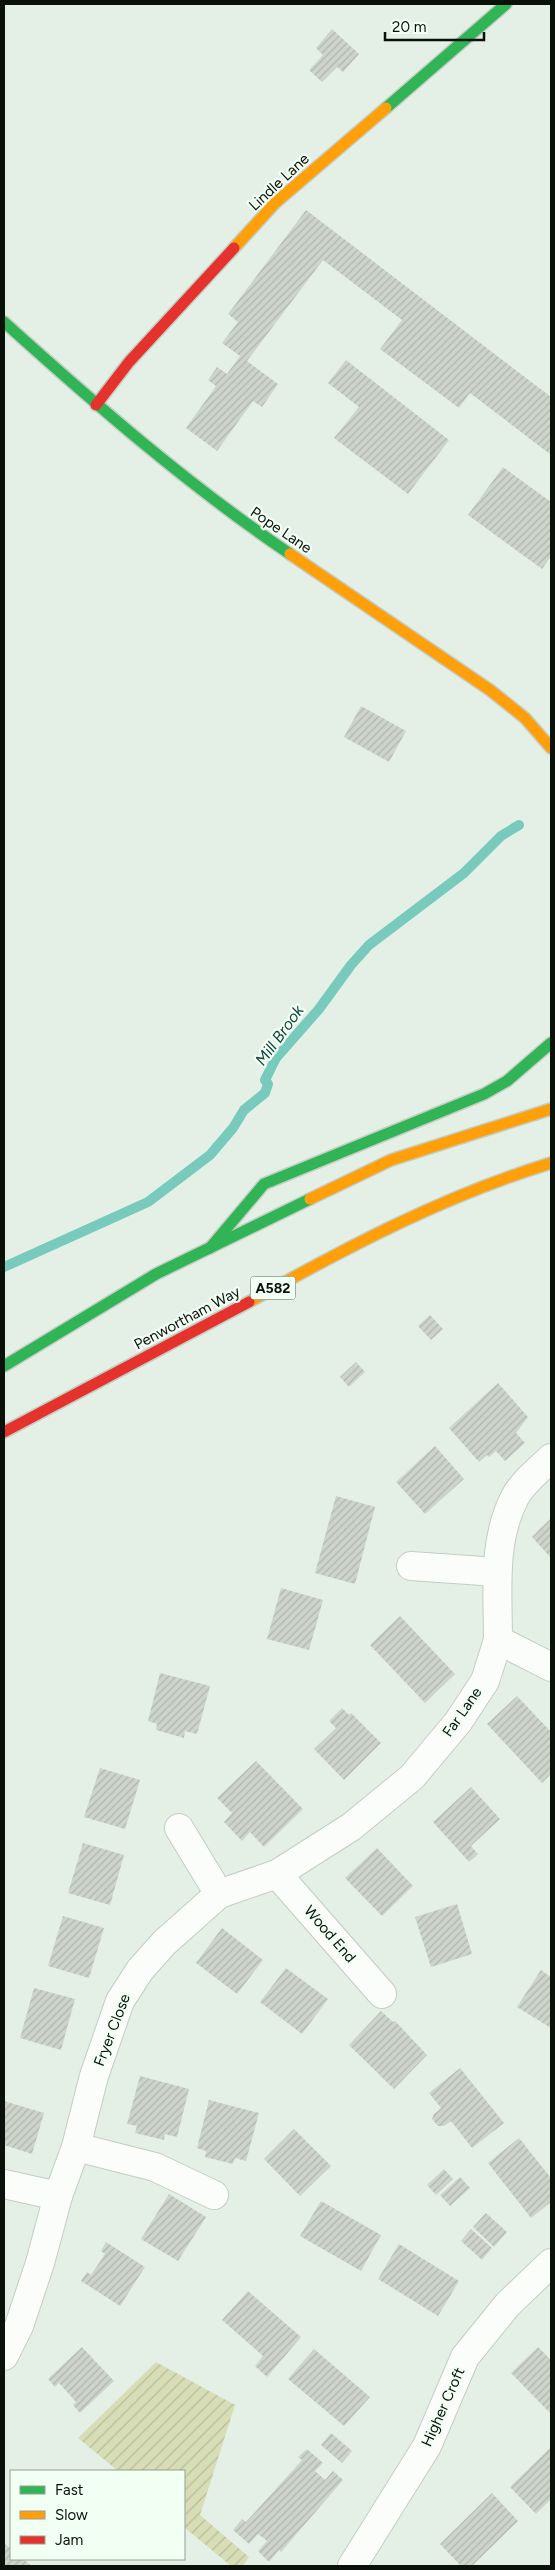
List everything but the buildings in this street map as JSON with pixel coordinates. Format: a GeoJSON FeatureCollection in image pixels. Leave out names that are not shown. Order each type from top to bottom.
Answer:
{"type":"FeatureCollection","features":[{"type":"Feature","properties":{"kind":"main road","name":"Lindle Lane"},"geometry":{"type":"LineString","coordinates":[[96,404],[129,362],[276,202],[506,4]]}},
{"type":"Feature","properties":{"kind":"main road","name":"Pope Lane"},"geometry":{"type":"LineString","coordinates":[[4,322],[96,404],[227,512],[490,690],[524,718],[551,748]]}},
{"type":"Feature","properties":{"kind":"main road"},"geometry":{"type":"LineString","coordinates":[[210,1248],[264,1184],[484,1094],[507,1081],[551,1043]]}},
{"type":"Feature","properties":{"kind":"main road"},"geometry":{"type":"LineString","coordinates":[[4,1366],[156,1274],[391,1160],[551,1109]]}},
{"type":"Feature","properties":{"kind":"main road","name":"Penwortham Way"},"geometry":{"type":"LineString","coordinates":[[4,1432],[226,1314],[354,1242],[436,1204],[531,1168],[551,1163]]}},
{"type":"Feature","properties":{"kind":"main road"},"geometry":{"type":"LineString","coordinates":[[531,1168],[551,1169]]}},
{"type":"Feature","properties":{"kind":"street","name":"Far Lane"},"geometry":{"type":"LineString","coordinates":[[412,1777],[458,1722],[484,1681],[498,1640],[496,1572],[502,1534],[515,1496],[551,1458]]}},
{"type":"Feature","properties":{"kind":"street"},"geometry":{"type":"LineString","coordinates":[[411,1566],[496,1572]]}},
{"type":"Feature","properties":{"kind":"street"},"geometry":{"type":"LineString","coordinates":[[498,1640],[551,1667]]}},
{"type":"Feature","properties":{"kind":"street","name":"Fryer Close"},"geometry":{"type":"LineString","coordinates":[[4,2356],[19,2326],[40,2263],[58,2196],[76,2147],[94,2076],[120,2001],[140,1970],[164,1943],[219,1894],[277,1874],[351,1827],[412,1777]]}},
{"type":"Feature","properties":{"kind":"street"},"geometry":{"type":"LineString","coordinates":[[179,1828],[219,1894]]}},
{"type":"Feature","properties":{"kind":"street","name":"Wood End"},"geometry":{"type":"LineString","coordinates":[[277,1874],[382,1994]]}},
{"type":"Feature","properties":{"kind":"street"},"geometry":{"type":"LineString","coordinates":[[76,2147],[155,2167],[214,2195]]}},
{"type":"Feature","properties":{"kind":"street"},"geometry":{"type":"LineString","coordinates":[[4,2184],[58,2196]]}},
{"type":"Feature","properties":{"kind":"street","name":"Higher Croft"},"geometry":{"type":"LineString","coordinates":[[352,2566],[427,2446],[465,2357],[508,2304],[551,2263]]}},
{"type":"Feature","properties":{"kind":"green space"},"geometry":{"type":"Polygon","coordinates":[[[156,2362],[235,2405],[200,2515],[249,2557],[243,2566],[231,2566],[185,2528],[185,2470],[117,2470],[78,2438],[156,2362]]]}},
{"type":"Feature","properties":{"kind":"waterway","name":"Mill Brook"},"geometry":{"type":"LineString","coordinates":[[4,1267],[148,1202],[210,1155],[233,1128],[244,1110],[265,1093],[268,1084],[265,1080],[276,1058],[319,1009],[351,965],[369,945],[464,873],[501,836],[519,825]]}},
{"type":"Feature","properties":{"kind":"traffic: fast"},"geometry":{"type":"LineString","coordinates":[[386,108],[506,4]]}},
{"type":"Feature","properties":{"kind":"traffic: fast"},"geometry":{"type":"LineString","coordinates":[[4,322],[143,443],[252,528],[290,554]]}},
{"type":"Feature","properties":{"kind":"traffic: fast"},"geometry":{"type":"LineString","coordinates":[[210,1248],[264,1184],[484,1094],[507,1081],[551,1043]]}},
{"type":"Feature","properties":{"kind":"traffic: fast"},"geometry":{"type":"LineString","coordinates":[[4,1366],[156,1274],[310,1199]]}},
{"type":"Feature","properties":{"kind":"traffic: slow"},"geometry":{"type":"LineString","coordinates":[[234,248],[275,203],[386,108]]}},
{"type":"Feature","properties":{"kind":"traffic: slow"},"geometry":{"type":"LineString","coordinates":[[290,554],[490,690],[525,718],[551,748]]}},
{"type":"Feature","properties":{"kind":"traffic: slow"},"geometry":{"type":"LineString","coordinates":[[310,1199],[391,1160],[551,1109]]}},
{"type":"Feature","properties":{"kind":"traffic: slow"},"geometry":{"type":"LineString","coordinates":[[249,1302],[397,1224],[472,1191],[551,1163]]}},
{"type":"Feature","properties":{"kind":"traffic: jam"},"geometry":{"type":"LineString","coordinates":[[96,405],[129,362],[234,248]]}},
{"type":"Feature","properties":{"kind":"traffic: jam"},"geometry":{"type":"LineString","coordinates":[[4,1432],[249,1302]]}}]}
